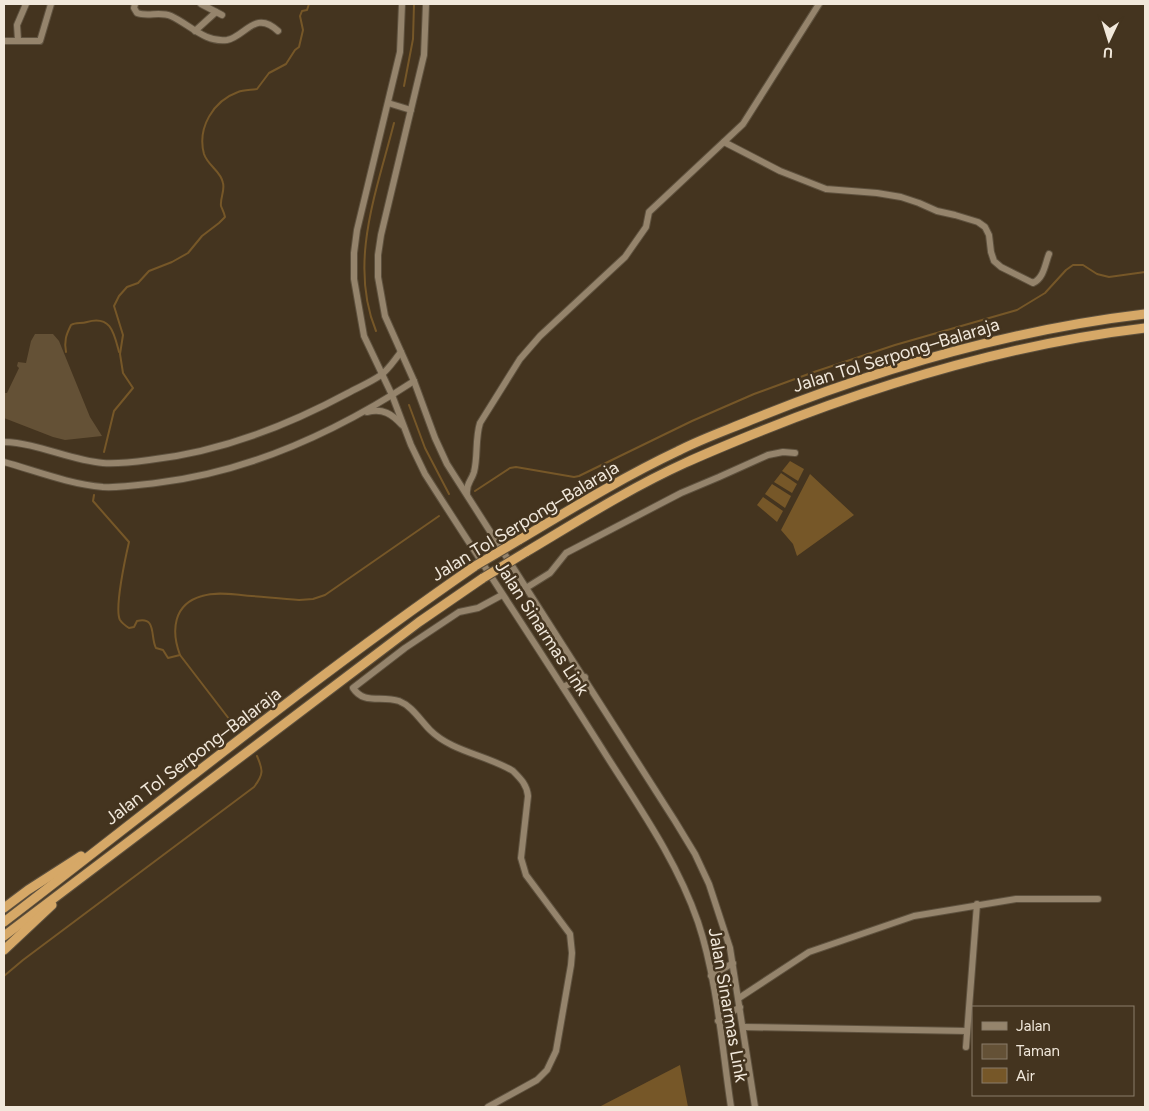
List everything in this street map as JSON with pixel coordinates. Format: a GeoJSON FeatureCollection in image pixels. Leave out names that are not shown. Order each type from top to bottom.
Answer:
{"type":"FeatureCollection","features":[{"type":"Feature","properties":{"kind":"highway","name":"Jalan Tol Serpong–Balaraja"},"geometry":{"type":"LineString","coordinates":[[4,922],[410,611],[475,566],[595,494],[678,450],[790,404],[892,369],[1007,338],[1108,318],[1145,314]]}},
{"type":"Feature","properties":{"kind":"highway","name":"Jalan Tol Serpong–Balaraja"},"geometry":{"type":"LineString","coordinates":[[4,936],[419,622],[483,578],[526,552],[602,507],[684,463],[795,418],[896,383],[1010,351],[1111,332],[1145,328]]}},
{"type":"Feature","properties":{"kind":"highway"},"geometry":{"type":"LineString","coordinates":[[4,908],[28,890],[132,823]]}},
{"type":"Feature","properties":{"kind":"highway"},"geometry":{"type":"LineString","coordinates":[[4,950],[89,871]]}},
{"type":"Feature","properties":{"kind":"street"},"geometry":{"type":"LineString","coordinates":[[18,40],[17,25],[26,4]]}},
{"type":"Feature","properties":{"kind":"street"},"geometry":{"type":"LineString","coordinates":[[4,41],[40,40],[51,4]]}},
{"type":"Feature","properties":{"kind":"street"},"geometry":{"type":"LineString","coordinates":[[135,4],[134,8],[137,12],[169,15],[195,31],[216,39],[229,39],[258,23],[272,25],[278,31]]}},
{"type":"Feature","properties":{"kind":"street"},"geometry":{"type":"LineString","coordinates":[[195,31],[219,13],[201,4]]}},
{"type":"Feature","properties":{"kind":"street","name":"Jalan Sinarmas Link"},"geometry":{"type":"LineString","coordinates":[[402,4],[400,52],[357,230],[354,253],[354,279],[364,336],[392,395],[424,474],[563,687],[674,865],[698,922],[707,953],[731,1107]]}},
{"type":"Feature","properties":{"kind":"street"},"geometry":{"type":"LineString","coordinates":[[4,442],[16,442],[41,447],[84,460],[105,463],[168,458],[223,446],[283,425],[326,405],[382,374],[401,352],[385,316],[378,277],[378,255],[381,235],[424,55],[426,4]]}},
{"type":"Feature","properties":{"kind":"street"},"geometry":{"type":"LineString","coordinates":[[467,496],[467,485],[474,471],[477,433],[480,424],[520,359],[540,336],[625,257],[646,227],[649,212],[743,124],[820,4]]}},
{"type":"Feature","properties":{"kind":"street"},"geometry":{"type":"LineString","coordinates":[[388,104],[411,110]]}},
{"type":"Feature","properties":{"kind":"street"},"geometry":{"type":"LineString","coordinates":[[724,142],[780,171],[826,190],[877,193],[901,197],[936,211],[954,214],[980,223],[989,235],[994,261],[1001,267],[1033,283],[1041,277],[1049,254]]}},
{"type":"Feature","properties":{"kind":"street","name":"Jalan Sinarmas Link"},"geometry":{"type":"LineString","coordinates":[[401,352],[447,464],[585,677],[695,854],[709,884],[720,915],[733,963],[755,1107]]}},
{"type":"Feature","properties":{"kind":"street"},"geometry":{"type":"LineString","coordinates":[[4,462],[79,484],[104,487],[171,481],[213,473],[253,462],[292,447],[357,415],[414,381]]}},
{"type":"Feature","properties":{"kind":"street"},"geometry":{"type":"LineString","coordinates":[[357,415],[375,410],[387,412],[394,416],[406,430]]}},
{"type":"Feature","properties":{"kind":"street"},"geometry":{"type":"LineString","coordinates":[[526,588],[550,573],[566,553],[652,507],[768,455],[783,452],[795,453]]}},
{"type":"Feature","properties":{"kind":"street"},"geometry":{"type":"LineString","coordinates":[[488,1107],[537,1080],[550,1065],[556,1051],[571,965],[570,934],[522,867],[521,858],[528,796],[527,790],[521,779],[513,771],[446,741],[431,731],[416,714],[400,701],[357,695],[353,688],[405,648],[459,612],[478,608],[502,595]]}},
{"type":"Feature","properties":{"kind":"street"},"geometry":{"type":"LineString","coordinates":[[563,687],[585,677]]}},
{"type":"Feature","properties":{"kind":"street"},"geometry":{"type":"LineString","coordinates":[[739,998],[809,952],[914,916],[1016,899],[1098,899]]}},
{"type":"Feature","properties":{"kind":"street"},"geometry":{"type":"LineString","coordinates":[[966,1047],[977,904]]}},
{"type":"Feature","properties":{"kind":"street"},"geometry":{"type":"LineString","coordinates":[[711,976],[733,963]]}},
{"type":"Feature","properties":{"kind":"street"},"geometry":{"type":"LineString","coordinates":[[718,1021],[740,1007]]}},
{"type":"Feature","properties":{"kind":"street"},"geometry":{"type":"LineString","coordinates":[[744,1028],[968,1032]]}},
{"type":"Feature","properties":{"kind":"green space"},"geometry":{"type":"Polygon","coordinates":[[[35,334],[53,334],[59,341],[90,417],[102,436],[65,440],[4,418],[4,395],[7,393],[19,368],[17,366],[18,362],[26,363],[31,341],[35,334]]]}},
{"type":"Feature","properties":{"kind":"water"},"geometry":{"type":"Polygon","coordinates":[[[790,461],[804,469],[798,481],[782,471],[790,461]]]}},
{"type":"Feature","properties":{"kind":"water"},"geometry":{"type":"Polygon","coordinates":[[[781,473],[797,484],[792,493],[774,482],[781,473]]]}},
{"type":"Feature","properties":{"kind":"water"},"geometry":{"type":"Polygon","coordinates":[[[810,474],[854,515],[797,556],[793,544],[781,530],[810,474]]]}},
{"type":"Feature","properties":{"kind":"water"},"geometry":{"type":"Polygon","coordinates":[[[772,484],[791,496],[785,508],[765,494],[772,484]]]}},
{"type":"Feature","properties":{"kind":"water"},"geometry":{"type":"Polygon","coordinates":[[[763,497],[783,511],[777,522],[757,505],[763,497]]]}},
{"type":"Feature","properties":{"kind":"water"},"geometry":{"type":"Polygon","coordinates":[[[680,1065],[688,1107],[599,1107],[680,1065]]]}},
{"type":"Feature","properties":{"kind":"waterway"},"geometry":{"type":"LineString","coordinates":[[104,452],[114,411],[133,388],[123,373],[120,354],[123,335],[114,306],[119,296],[127,287],[138,283],[149,271],[188,253],[202,236],[225,217],[221,206],[222,179],[204,154],[202,144],[205,125],[214,109],[221,102],[238,92],[257,89],[269,73],[286,64],[299,47],[303,30],[300,16],[302,11],[307,10],[309,4]]}},
{"type":"Feature","properties":{"kind":"waterway"},"geometry":{"type":"LineString","coordinates":[[404,86],[413,39],[414,4]]}},
{"type":"Feature","properties":{"kind":"waterway"},"geometry":{"type":"LineString","coordinates":[[376,331],[368,305],[365,253],[373,200],[394,123]]}},
{"type":"Feature","properties":{"kind":"waterway"},"geometry":{"type":"LineString","coordinates":[[475,491],[510,468],[516,467],[574,477],[579,476],[692,421],[754,394],[895,345],[1017,310],[1045,293],[1073,265],[1083,265],[1097,274],[1109,277],[1145,272]]}},
{"type":"Feature","properties":{"kind":"waterway"},"geometry":{"type":"LineString","coordinates":[[66,352],[66,338],[71,325],[95,320],[106,323],[110,327],[119,352]]}},
{"type":"Feature","properties":{"kind":"waterway"},"geometry":{"type":"LineString","coordinates":[[409,405],[425,448],[449,494]]}},
{"type":"Feature","properties":{"kind":"waterway"},"geometry":{"type":"LineString","coordinates":[[94,495],[93,501],[129,542],[119,594],[120,620],[129,628],[134,627],[137,621],[143,620],[148,622],[152,628],[156,648],[163,650],[168,658],[180,655]]}},
{"type":"Feature","properties":{"kind":"waterway"},"geometry":{"type":"LineString","coordinates":[[236,728],[180,655],[175,628],[180,612],[185,605],[192,600],[212,594],[299,600],[313,599],[325,595],[439,516]]}},
{"type":"Feature","properties":{"kind":"waterway"},"geometry":{"type":"LineString","coordinates":[[4,976],[254,787],[260,779],[262,772],[257,756]]}}]}
